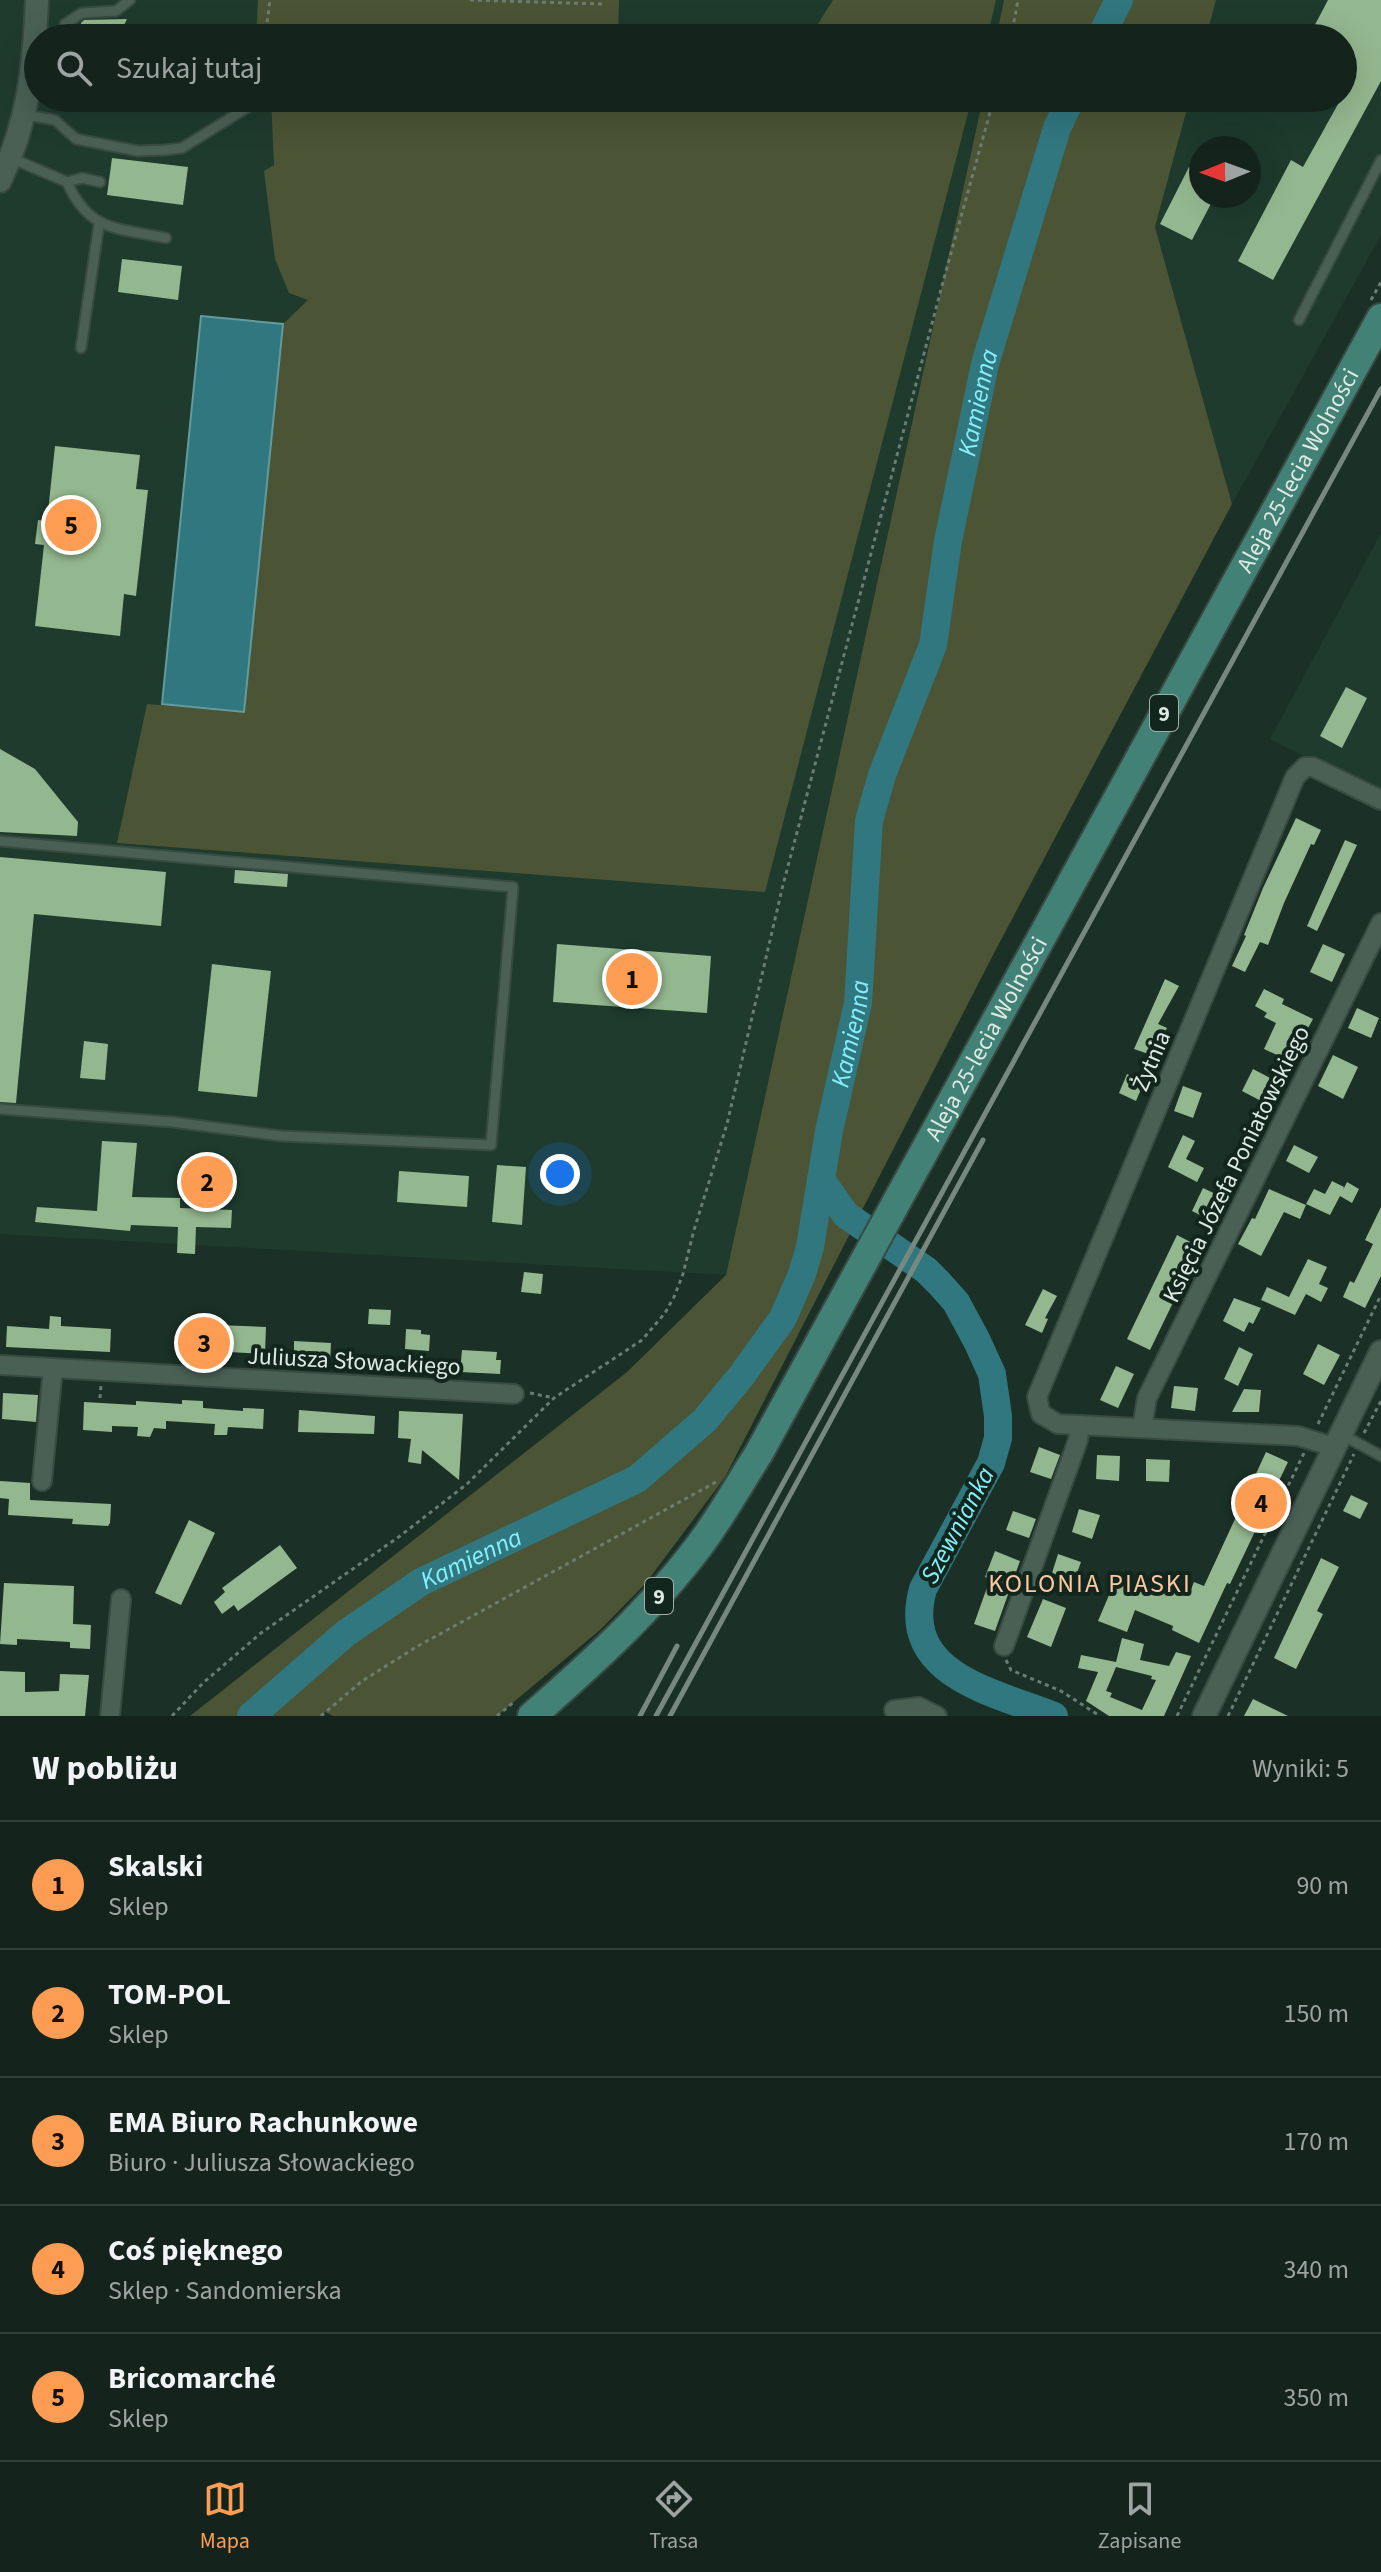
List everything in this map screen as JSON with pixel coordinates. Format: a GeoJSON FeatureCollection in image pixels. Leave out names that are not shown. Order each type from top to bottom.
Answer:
{"type":"FeatureCollection","features":[{"type":"Feature","properties":{"kind":"main road","name":"Aleja 25-lecia Wolności"},"geometry":{"type":"LineString","coordinates":[[526,1706],[604,1653],[658,1597],[701,1544],[759,1453],[1381,318]]}},
{"type":"Feature","properties":{"kind":"street"},"geometry":{"type":"LineString","coordinates":[[36,24],[37,0]]}},
{"type":"Feature","properties":{"kind":"street"},"geometry":{"type":"LineString","coordinates":[[0,181],[27,112]]}},
{"type":"Feature","properties":{"kind":"street","name":"Żytnia"},"geometry":{"type":"LineString","coordinates":[[1080,1425],[1058,1424],[1044,1418],[1038,1410],[1039,1392],[1295,777],[1305,767],[1313,767],[1381,800]]}},
{"type":"Feature","properties":{"kind":"street","name":"Księcia Józefa Poniatowskiego"},"geometry":{"type":"LineString","coordinates":[[1142,1428],[1147,1398],[1381,923]]}},
{"type":"Feature","properties":{"kind":"street"},"geometry":{"type":"LineString","coordinates":[[1204,1716],[1345,1441],[1381,1352]]}},
{"type":"Feature","properties":{"kind":"street","name":"Juliusza Słowackiego"},"geometry":{"type":"LineString","coordinates":[[0,1365],[514,1394]]}},
{"type":"Feature","properties":{"kind":"street"},"geometry":{"type":"LineString","coordinates":[[42,1481],[53,1368]]}},
{"type":"Feature","properties":{"kind":"street"},"geometry":{"type":"LineString","coordinates":[[1004,1646],[1078,1440],[1080,1425],[1345,1441]]}},
{"type":"Feature","properties":{"kind":"street"},"geometry":{"type":"LineString","coordinates":[[110,1716],[121,1599]]}},
{"type":"Feature","properties":{"kind":"street"},"geometry":{"type":"LineString","coordinates":[[894,1710],[919,1707],[937,1716]]}},
{"type":"Feature","properties":{"kind":"lane"},"geometry":{"type":"LineString","coordinates":[[65,24],[82,13],[116,11],[130,0]]}},
{"type":"Feature","properties":{"kind":"lane"},"geometry":{"type":"LineString","coordinates":[[26,115],[55,120],[76,139],[138,151],[182,148],[240,112]]}},
{"type":"Feature","properties":{"kind":"lane"},"geometry":{"type":"LineString","coordinates":[[11,158],[67,182],[82,178],[100,182]]}},
{"type":"Feature","properties":{"kind":"lane"},"geometry":{"type":"LineString","coordinates":[[1299,320],[1381,160]]}},
{"type":"Feature","properties":{"kind":"lane"},"geometry":{"type":"LineString","coordinates":[[67,182],[75,200],[99,224],[166,238]]}},
{"type":"Feature","properties":{"kind":"lane"},"geometry":{"type":"LineString","coordinates":[[81,348],[99,224]]}},
{"type":"Feature","properties":{"kind":"lane"},"geometry":{"type":"LineString","coordinates":[[0,841],[513,887],[491,1145],[281,1136],[172,1122],[0,1109]]}},
{"type":"Feature","properties":{"kind":"lane"},"geometry":{"type":"LineString","coordinates":[[1345,1441],[1381,1456]]}},
{"type":"Feature","properties":{"kind":"path"},"geometry":{"type":"LineString","coordinates":[[267,24],[270,0]]}},
{"type":"Feature","properties":{"kind":"path"},"geometry":{"type":"LineString","coordinates":[[470,0],[602,4]]}},
{"type":"Feature","properties":{"kind":"path"},"geometry":{"type":"LineString","coordinates":[[1014,24],[1018,0]]}},
{"type":"Feature","properties":{"kind":"path"},"geometry":{"type":"LineString","coordinates":[[172,1716],[203,1683],[261,1633],[400,1536],[467,1484],[554,1398],[642,1340],[665,1313],[683,1274],[727,1124],[783,885],[990,112]]}},
{"type":"Feature","properties":{"kind":"path"},"geometry":{"type":"LineString","coordinates":[[1177,1716],[1381,1295]]}},
{"type":"Feature","properties":{"kind":"path"},"geometry":{"type":"LineString","coordinates":[[514,1394],[554,1398]]}},
{"type":"Feature","properties":{"kind":"path"},"geometry":{"type":"LineString","coordinates":[[1228,1716],[1345,1441],[1381,1401]]}},
{"type":"Feature","properties":{"kind":"path"},"geometry":{"type":"LineString","coordinates":[[321,1716],[362,1681],[418,1646],[725,1477],[714,1492]]}},
{"type":"Feature","properties":{"kind":"path"},"geometry":{"type":"LineString","coordinates":[[1004,1646],[1011,1670],[1061,1691],[1100,1716]]}},
{"type":"Feature","properties":{"kind":"path"},"geometry":{"type":"LineString","coordinates":[[497,1716],[526,1706]]}},
{"type":"Feature","properties":{"kind":"shaded area"},"geometry":{"type":"Polygon","coordinates":[[[0,0],[1004,0],[999,24],[24,24],[24,112],[980,112],[726,1275],[0,1234],[0,0]]]}},
{"type":"Feature","properties":{"kind":"shaded area"},"geometry":{"type":"Polygon","coordinates":[[[258,0],[619,0],[618,24],[257,24],[258,0]]]}},
{"type":"Feature","properties":{"kind":"shaded area"},"geometry":{"type":"Polygon","coordinates":[[[833,0],[996,0],[990,24],[818,24],[833,0]]]}},
{"type":"Feature","properties":{"kind":"shaded area"},"geometry":{"type":"Polygon","coordinates":[[[1004,0],[1216,0],[1210,24],[999,24],[1004,0]]]}},
{"type":"Feature","properties":{"kind":"shaded area"},"geometry":{"type":"Polygon","coordinates":[[[1216,0],[1381,0],[1381,235],[1232,504],[1155,227],[1186,112],[1357,112],[1357,24],[1210,24],[1216,0]]]}},
{"type":"Feature","properties":{"kind":"shaded area"},"geometry":{"type":"Polygon","coordinates":[[[272,112],[968,112],[765,892],[117,843],[147,704],[244,712],[283,324],[308,300],[289,293],[275,259],[264,171],[274,165],[272,112]]]}},
{"type":"Feature","properties":{"kind":"shaded area"},"geometry":{"type":"Polygon","coordinates":[[[980,112],[1186,112],[1155,227],[1232,504],[993,955],[725,1477],[645,1584],[600,1630],[497,1716],[333,1716],[325,1712],[321,1716],[190,1716],[627,1372],[726,1275],[980,112]]]}},
{"type":"Feature","properties":{"kind":"shaded area"},"geometry":{"type":"Polygon","coordinates":[[[1381,533],[1381,795],[1270,739],[1381,533]]]}},
{"type":"Feature","properties":{"kind":"water"},"geometry":{"type":"Polygon","coordinates":[[[201,316],[283,324],[244,712],[162,704],[201,316]]]}},
{"type":"Feature","properties":{"kind":"building"},"geometry":{"type":"Polygon","coordinates":[[[1328,0],[1381,0],[1381,81],[1273,280],[1238,261],[1291,160],[1303,167],[1334,112],[1357,112],[1357,24],[1315,24],[1328,0]]]}},
{"type":"Feature","properties":{"kind":"building"},"geometry":{"type":"Polygon","coordinates":[[[127,19],[125,24],[81,24],[84,20],[127,19]]]}},
{"type":"Feature","properties":{"kind":"building"},"geometry":{"type":"Polygon","coordinates":[[[112,158],[188,167],[183,205],[107,195],[112,158]]]}},
{"type":"Feature","properties":{"kind":"building"},"geometry":{"type":"Polygon","coordinates":[[[1189,167],[1189,208],[1209,208],[1192,240],[1160,224],[1189,167]]]}},
{"type":"Feature","properties":{"kind":"building"},"geometry":{"type":"Polygon","coordinates":[[[122,259],[182,266],[178,300],[118,292],[122,259]]]}},
{"type":"Feature","properties":{"kind":"building"},"geometry":{"type":"Polygon","coordinates":[[[55,446],[140,455],[136,489],[148,490],[136,596],[124,594],[120,636],[35,626],[44,545],[35,544],[38,520],[47,521],[55,446]]]}},
{"type":"Feature","properties":{"kind":"building"},"geometry":{"type":"Polygon","coordinates":[[[1346,687],[1367,698],[1342,748],[1320,736],[1346,687]]]}},
{"type":"Feature","properties":{"kind":"building"},"geometry":{"type":"Polygon","coordinates":[[[0,749],[35,769],[78,822],[77,836],[0,832],[0,749]]]}},
{"type":"Feature","properties":{"kind":"building"},"geometry":{"type":"Polygon","coordinates":[[[1296,818],[1321,830],[1314,845],[1311,844],[1268,945],[1260,942],[1245,972],[1232,966],[1263,888],[1296,818]]]}},
{"type":"Feature","properties":{"kind":"building"},"geometry":{"type":"Polygon","coordinates":[[[1345,840],[1357,845],[1317,931],[1307,926],[1345,840]]]}},
{"type":"Feature","properties":{"kind":"building"},"geometry":{"type":"Polygon","coordinates":[[[0,857],[166,872],[161,926],[34,914],[16,1103],[0,1102],[0,857]]]}},
{"type":"Feature","properties":{"kind":"building"},"geometry":{"type":"Polygon","coordinates":[[[235,870],[288,874],[287,887],[234,883],[235,870]]]}},
{"type":"Feature","properties":{"kind":"building"},"geometry":{"type":"Polygon","coordinates":[[[557,944],[711,956],[707,1013],[553,1002],[557,944]]]}},
{"type":"Feature","properties":{"kind":"building"},"geometry":{"type":"Polygon","coordinates":[[[1323,944],[1345,954],[1332,982],[1310,972],[1323,944]]]}},
{"type":"Feature","properties":{"kind":"building"},"geometry":{"type":"Polygon","coordinates":[[[212,964],[271,971],[257,1097],[198,1091],[212,964]]]}},
{"type":"Feature","properties":{"kind":"building"},"geometry":{"type":"Polygon","coordinates":[[[1165,979],[1179,986],[1158,1024],[1167,1028],[1164,1033],[1170,1035],[1160,1058],[1134,1049],[1165,979]]]}},
{"type":"Feature","properties":{"kind":"building"},"geometry":{"type":"Polygon","coordinates":[[[1264,989],[1284,999],[1282,1004],[1313,1019],[1290,1061],[1264,1049],[1276,1023],[1264,1017],[1267,1013],[1255,1006],[1264,989]]]}},
{"type":"Feature","properties":{"kind":"building"},"geometry":{"type":"Polygon","coordinates":[[[1357,1008],[1379,1018],[1371,1038],[1348,1028],[1357,1008]]]}},
{"type":"Feature","properties":{"kind":"building"},"geometry":{"type":"Polygon","coordinates":[[[84,1041],[108,1044],[105,1080],[80,1078],[84,1041]]]}},
{"type":"Feature","properties":{"kind":"building"},"geometry":{"type":"Polygon","coordinates":[[[1333,1055],[1358,1067],[1343,1099],[1318,1086],[1333,1055]]]}},
{"type":"Feature","properties":{"kind":"building"},"geometry":{"type":"Polygon","coordinates":[[[1253,1069],[1276,1081],[1265,1103],[1242,1091],[1253,1069]]]}},
{"type":"Feature","properties":{"kind":"building"},"geometry":{"type":"Polygon","coordinates":[[[1127,1074],[1144,1082],[1136,1101],[1119,1093],[1127,1074]]]}},
{"type":"Feature","properties":{"kind":"building"},"geometry":{"type":"Polygon","coordinates":[[[1183,1086],[1202,1093],[1193,1118],[1174,1111],[1183,1086]]]}},
{"type":"Feature","properties":{"kind":"building"},"geometry":{"type":"Polygon","coordinates":[[[1183,1135],[1195,1141],[1186,1159],[1204,1168],[1197,1182],[1168,1167],[1183,1135]]]}},
{"type":"Feature","properties":{"kind":"building"},"geometry":{"type":"Polygon","coordinates":[[[102,1141],[137,1143],[132,1197],[180,1198],[180,1208],[232,1210],[231,1228],[196,1227],[195,1254],[177,1253],[178,1227],[131,1225],[130,1231],[35,1222],[37,1207],[97,1211],[102,1141]]]}},
{"type":"Feature","properties":{"kind":"building"},"geometry":{"type":"Polygon","coordinates":[[[1294,1145],[1318,1157],[1309,1173],[1286,1161],[1294,1145]]]}},
{"type":"Feature","properties":{"kind":"building"},"geometry":{"type":"Polygon","coordinates":[[[497,1165],[526,1167],[522,1225],[492,1222],[497,1165]]]}},
{"type":"Feature","properties":{"kind":"building"},"geometry":{"type":"Polygon","coordinates":[[[399,1171],[469,1176],[467,1207],[397,1202],[399,1171]]]}},
{"type":"Feature","properties":{"kind":"building"},"geometry":{"type":"Polygon","coordinates":[[[1332,1181],[1344,1187],[1343,1190],[1347,1182],[1359,1189],[1352,1203],[1340,1196],[1330,1215],[1306,1204],[1314,1189],[1325,1194],[1332,1181]]]}},
{"type":"Feature","properties":{"kind":"building"},"geometry":{"type":"Polygon","coordinates":[[[1203,1188],[1224,1198],[1212,1221],[1192,1211],[1203,1188]]]}},
{"type":"Feature","properties":{"kind":"building"},"geometry":{"type":"Polygon","coordinates":[[[1269,1189],[1306,1205],[1300,1219],[1284,1212],[1261,1256],[1238,1244],[1252,1218],[1255,1219],[1269,1189]]]}},
{"type":"Feature","properties":{"kind":"building"},"geometry":{"type":"Polygon","coordinates":[[[1381,1207],[1381,1276],[1365,1308],[1343,1297],[1350,1281],[1354,1283],[1373,1244],[1365,1240],[1381,1207]]]}},
{"type":"Feature","properties":{"kind":"building"},"geometry":{"type":"Polygon","coordinates":[[[1177,1235],[1200,1247],[1150,1350],[1127,1339],[1177,1235]]]}},
{"type":"Feature","properties":{"kind":"building"},"geometry":{"type":"Polygon","coordinates":[[[1308,1259],[1327,1267],[1319,1284],[1328,1288],[1321,1302],[1306,1294],[1295,1315],[1261,1300],[1267,1287],[1289,1297],[1308,1259]]]}},
{"type":"Feature","properties":{"kind":"building"},"geometry":{"type":"Polygon","coordinates":[[[524,1272],[543,1274],[541,1294],[521,1292],[524,1272]]]}},
{"type":"Feature","properties":{"kind":"building"},"geometry":{"type":"Polygon","coordinates":[[[1043,1289],[1057,1296],[1045,1318],[1048,1319],[1042,1333],[1025,1325],[1043,1289]]]}},
{"type":"Feature","properties":{"kind":"building"},"geometry":{"type":"Polygon","coordinates":[[[1234,1298],[1261,1308],[1253,1324],[1249,1322],[1244,1332],[1223,1321],[1234,1298]]]}},
{"type":"Feature","properties":{"kind":"building"},"geometry":{"type":"Polygon","coordinates":[[[369,1309],[391,1310],[390,1325],[368,1324],[369,1309]]]}},
{"type":"Feature","properties":{"kind":"building"},"geometry":{"type":"Polygon","coordinates":[[[50,1316],[61,1317],[61,1326],[111,1329],[110,1352],[6,1347],[7,1326],[49,1329],[50,1316]]]}},
{"type":"Feature","properties":{"kind":"building"},"geometry":{"type":"Polygon","coordinates":[[[193,1324],[266,1327],[265,1354],[192,1350],[193,1324]]]}},
{"type":"Feature","properties":{"kind":"building"},"geometry":{"type":"Polygon","coordinates":[[[406,1329],[421,1330],[421,1334],[430,1335],[429,1351],[405,1349],[406,1329]]]}},
{"type":"Feature","properties":{"kind":"building"},"geometry":{"type":"Polygon","coordinates":[[[294,1341],[331,1343],[330,1363],[294,1361],[294,1341]]]}},
{"type":"Feature","properties":{"kind":"building"},"geometry":{"type":"Polygon","coordinates":[[[1318,1344],[1340,1355],[1324,1385],[1303,1374],[1318,1344]]]}},
{"type":"Feature","properties":{"kind":"building"},"geometry":{"type":"Polygon","coordinates":[[[1239,1347],[1253,1354],[1238,1386],[1224,1379],[1239,1347]]]}},
{"type":"Feature","properties":{"kind":"building"},"geometry":{"type":"Polygon","coordinates":[[[462,1350],[497,1352],[496,1360],[501,1360],[500,1374],[460,1372],[462,1350]]]}},
{"type":"Feature","properties":{"kind":"building"},"geometry":{"type":"Polygon","coordinates":[[[1116,1366],[1134,1374],[1118,1408],[1100,1400],[1116,1366]]]}},
{"type":"Feature","properties":{"kind":"building"},"geometry":{"type":"Polygon","coordinates":[[[1174,1386],[1198,1388],[1195,1411],[1171,1408],[1174,1386]]]}},
{"type":"Feature","properties":{"kind":"building"},"geometry":{"type":"Polygon","coordinates":[[[1244,1389],[1261,1390],[1259,1412],[1232,1412],[1244,1389]]]}},
{"type":"Feature","properties":{"kind":"building"},"geometry":{"type":"Polygon","coordinates":[[[3,1393],[38,1395],[36,1422],[2,1419],[3,1393]]]}},
{"type":"Feature","properties":{"kind":"building"},"geometry":{"type":"Polygon","coordinates":[[[182,1400],[203,1401],[203,1408],[264,1409],[263,1429],[228,1427],[227,1435],[214,1435],[215,1424],[166,1421],[166,1429],[154,1428],[150,1437],[137,1436],[138,1427],[112,1426],[112,1432],[83,1430],[84,1402],[136,1405],[136,1401],[182,1404],[182,1400]]]}},
{"type":"Feature","properties":{"kind":"building"},"geometry":{"type":"Polygon","coordinates":[[[299,1410],[375,1416],[374,1434],[298,1432],[299,1410]]]}},
{"type":"Feature","properties":{"kind":"building"},"geometry":{"type":"Polygon","coordinates":[[[399,1411],[463,1414],[459,1480],[422,1450],[421,1464],[408,1462],[411,1439],[398,1438],[399,1411]]]}},
{"type":"Feature","properties":{"kind":"building"},"geometry":{"type":"Polygon","coordinates":[[[1039,1447],[1060,1455],[1051,1479],[1030,1472],[1039,1447]]]}},
{"type":"Feature","properties":{"kind":"building"},"geometry":{"type":"Polygon","coordinates":[[[1266,1452],[1288,1462],[1199,1643],[1172,1630],[1173,1626],[1135,1610],[1127,1632],[1098,1621],[1115,1581],[1143,1593],[1147,1584],[1155,1587],[1158,1581],[1189,1594],[1194,1582],[1204,1586],[1266,1452]]]}},
{"type":"Feature","properties":{"kind":"building"},"geometry":{"type":"Polygon","coordinates":[[[1097,1455],[1120,1456],[1119,1481],[1096,1479],[1097,1455]]]}},
{"type":"Feature","properties":{"kind":"building"},"geometry":{"type":"Polygon","coordinates":[[[1146,1459],[1170,1460],[1169,1482],[1146,1481],[1146,1459]]]}},
{"type":"Feature","properties":{"kind":"building"},"geometry":{"type":"Polygon","coordinates":[[[0,1481],[30,1483],[30,1500],[111,1504],[110,1523],[108,1526],[72,1524],[73,1519],[8,1515],[9,1499],[0,1498],[0,1481]]]}},
{"type":"Feature","properties":{"kind":"building"},"geometry":{"type":"Polygon","coordinates":[[[1351,1495],[1368,1503],[1360,1519],[1343,1511],[1351,1495]]]}},
{"type":"Feature","properties":{"kind":"building"},"geometry":{"type":"Polygon","coordinates":[[[1079,1509],[1100,1515],[1092,1539],[1072,1532],[1079,1509]]]}},
{"type":"Feature","properties":{"kind":"building"},"geometry":{"type":"Polygon","coordinates":[[[1013,1511],[1036,1519],[1029,1538],[1006,1530],[1013,1511]]]}},
{"type":"Feature","properties":{"kind":"building"},"geometry":{"type":"Polygon","coordinates":[[[189,1520],[215,1533],[181,1605],[155,1593],[189,1520]]]}},
{"type":"Feature","properties":{"kind":"building"},"geometry":{"type":"Polygon","coordinates":[[[280,1545],[297,1568],[238,1611],[234,1605],[222,1614],[214,1602],[225,1592],[222,1588],[280,1545]]]}},
{"type":"Feature","properties":{"kind":"building"},"geometry":{"type":"Polygon","coordinates":[[[995,1551],[1020,1561],[995,1631],[974,1624],[990,1579],[985,1577],[995,1551]]]}},
{"type":"Feature","properties":{"kind":"building"},"geometry":{"type":"Polygon","coordinates":[[[1058,1554],[1081,1562],[1074,1581],[1052,1573],[1058,1554]]]}},
{"type":"Feature","properties":{"kind":"building"},"geometry":{"type":"Polygon","coordinates":[[[1321,1558],[1339,1567],[1317,1611],[1323,1614],[1296,1669],[1274,1658],[1321,1558]]]}},
{"type":"Feature","properties":{"kind":"building"},"geometry":{"type":"Polygon","coordinates":[[[4,1583],[74,1586],[73,1624],[91,1625],[90,1649],[70,1648],[70,1642],[17,1639],[17,1645],[0,1644],[4,1583]]]}},
{"type":"Feature","properties":{"kind":"building"},"geometry":{"type":"Polygon","coordinates":[[[1043,1599],[1066,1608],[1051,1647],[1027,1637],[1043,1599]]]}},
{"type":"Feature","properties":{"kind":"building"},"geometry":{"type":"Polygon","coordinates":[[[1122,1638],[1144,1644],[1140,1660],[1169,1666],[1176,1652],[1191,1656],[1164,1716],[1109,1716],[1086,1701],[1098,1672],[1078,1668],[1081,1655],[1116,1662],[1122,1638]],[[1116,1667],[1106,1691],[1112,1693],[1110,1697],[1142,1710],[1156,1680],[1151,1679],[1152,1676],[1116,1667]]]}},
{"type":"Feature","properties":{"kind":"building"},"geometry":{"type":"Polygon","coordinates":[[[0,1671],[25,1672],[25,1692],[59,1691],[60,1674],[89,1675],[85,1716],[0,1716],[0,1671]]]}},
{"type":"Feature","properties":{"kind":"building"},"geometry":{"type":"Polygon","coordinates":[[[1253,1699],[1288,1716],[1244,1716],[1253,1699]]]}},
{"type":"Feature","properties":{"kind":"waterway","name":"Kamienna"},"geometry":{"type":"LineString","coordinates":[[1107,24],[1119,0]]}},
{"type":"Feature","properties":{"kind":"waterway","name":"Kamienna"},"geometry":{"type":"LineString","coordinates":[[251,1716],[346,1633],[421,1582],[637,1479],[705,1420],[783,1318],[810,1247],[829,1131],[858,1003],[869,821],[882,775],[933,645],[948,541],[985,364],[1064,112]]}},
{"type":"Feature","properties":{"kind":"waterway","name":"Szewnianka"},"geometry":{"type":"LineString","coordinates":[[821,1180],[846,1215],[926,1270],[956,1302],[992,1374],[998,1438],[991,1463],[923,1589],[919,1618],[925,1642],[938,1661],[957,1676],[1054,1716]]}},
{"type":"Feature","properties":{"kind":"railway"},"geometry":{"type":"LineString","coordinates":[[656,1716],[1381,389]]}},
{"type":"Feature","properties":{"kind":"railway"},"geometry":{"type":"LineString","coordinates":[[670,1716],[983,1140]]}},
{"type":"Feature","properties":{"kind":"railway"},"geometry":{"type":"LineString","coordinates":[[640,1716],[677,1646]]}},
{"type":"Feature","properties":{"kind":"place","name":"Bricomarché"},"geometry":{"type":"Point","coordinates":[71,525]}},
{"type":"Feature","properties":{"kind":"place","name":"Skalski"},"geometry":{"type":"Point","coordinates":[632,979]}},
{"type":"Feature","properties":{"kind":"place","name":"TOM-POL"},"geometry":{"type":"Point","coordinates":[207,1182]}},
{"type":"Feature","properties":{"kind":"place","name":"EMA Biuro Rachunkowe"},"geometry":{"type":"Point","coordinates":[204,1343]}},
{"type":"Feature","properties":{"kind":"place","name":"Coś pięknego"},"geometry":{"type":"Point","coordinates":[1261,1503]}},
{"type":"Feature","properties":{"kind":"district","name":"KOLONIA PIASKI"},"geometry":{"type":"Point","coordinates":[1090,1583]}}]}
